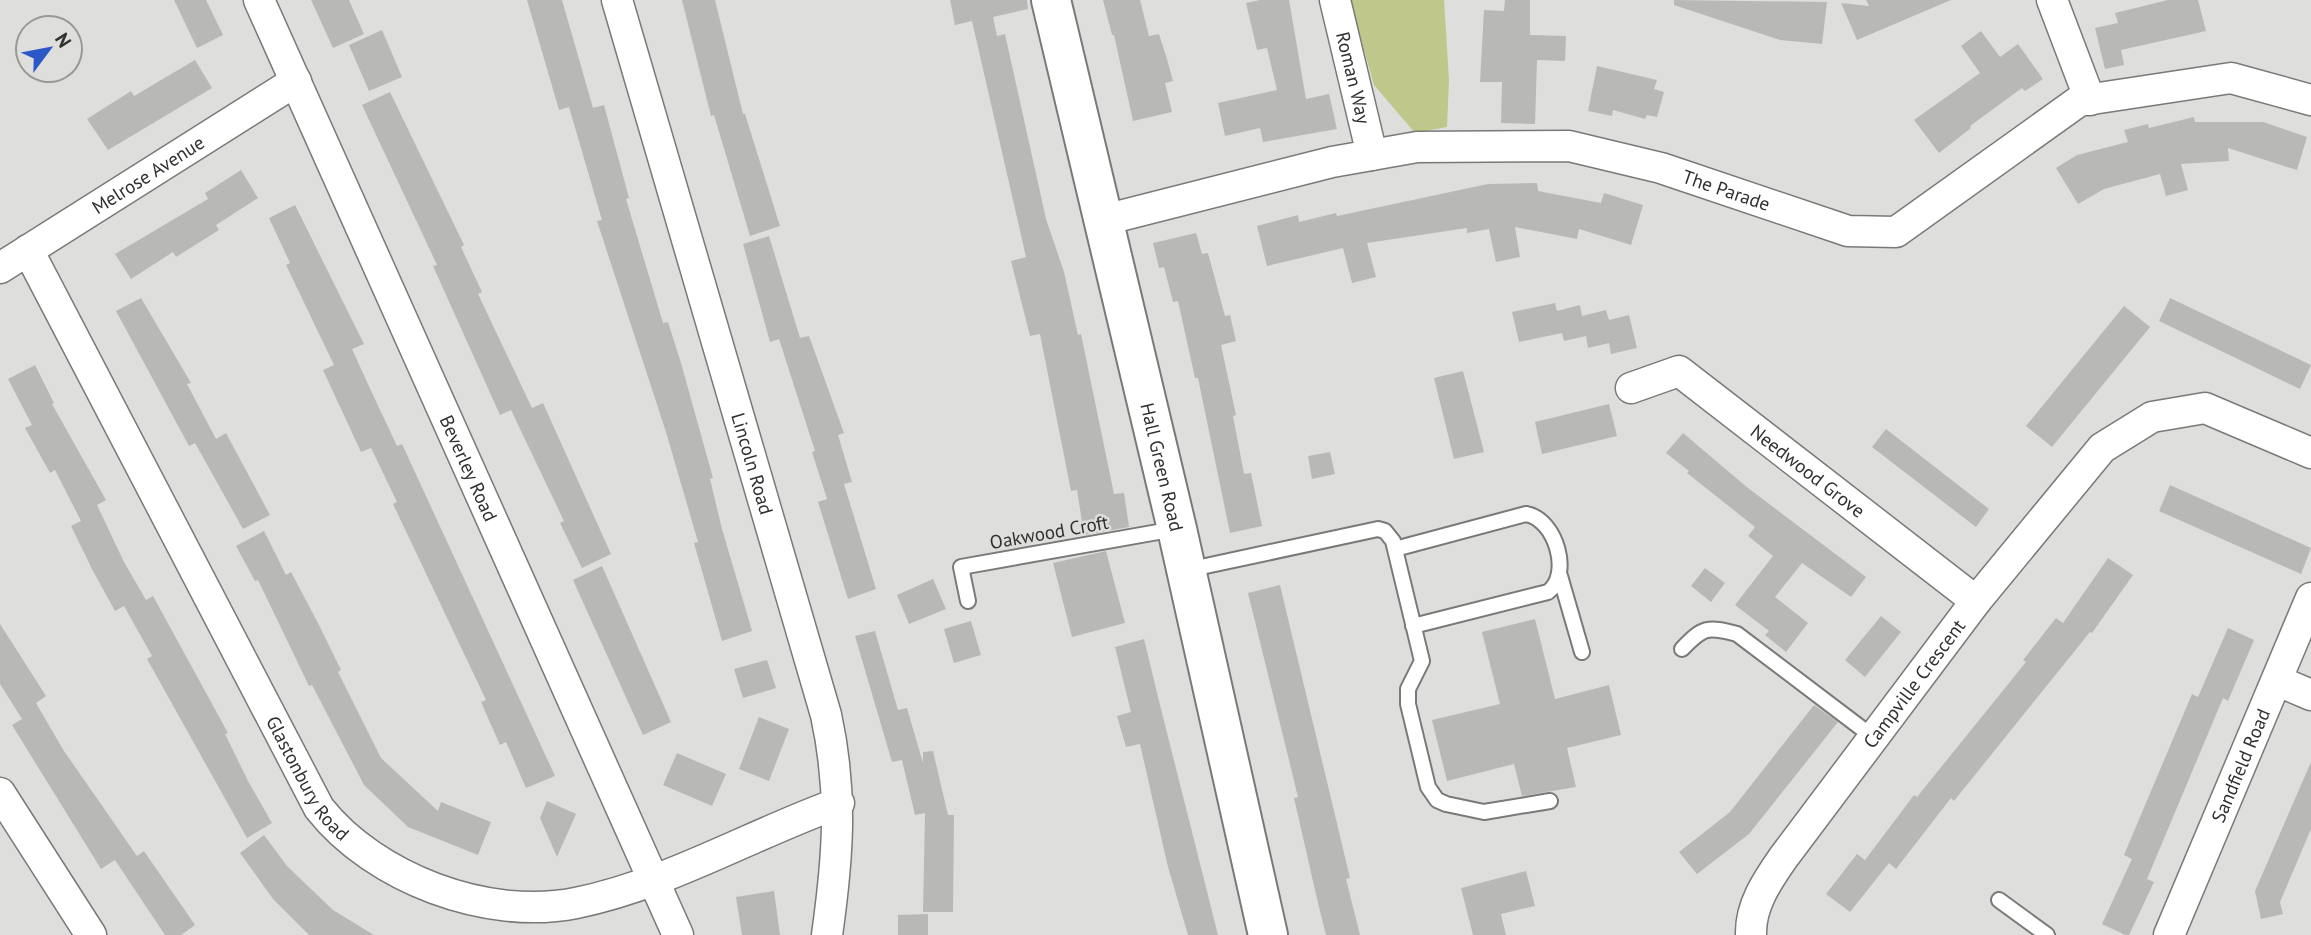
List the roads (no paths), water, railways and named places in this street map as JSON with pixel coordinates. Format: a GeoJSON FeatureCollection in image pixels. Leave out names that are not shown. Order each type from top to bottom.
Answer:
{"type":"FeatureCollection","features":[{"type":"Feature","properties":{"kind":"street","name":"Beverley Road"},"geometry":{"type":"LineString","coordinates":[[259,0],[678,935]]}},
{"type":"Feature","properties":{"kind":"street","name":"Lincoln Road"},"geometry":{"type":"LineString","coordinates":[[617,0],[813,665],[835,759],[839,803],[838,860],[827,935]]}},
{"type":"Feature","properties":{"kind":"street","name":"Hall Green Road"},"geometry":{"type":"LineString","coordinates":[[1051,0],[1177,529],[1268,935]]}},
{"type":"Feature","properties":{"kind":"street","name":"Roman Way"},"geometry":{"type":"LineString","coordinates":[[1335,0],[1372,155]]}},
{"type":"Feature","properties":{"kind":"street"},"geometry":{"type":"LineString","coordinates":[[2052,0],[2090,100]]}},
{"type":"Feature","properties":{"kind":"street","name":"The Parade"},"geometry":{"type":"LineString","coordinates":[[1104,220],[1372,155],[1418,147],[1569,146],[1661,168],[1848,231],[1896,232],[2079,101],[2231,78],[2311,100]]}},
{"type":"Feature","properties":{"kind":"street","name":"Melrose Avenue"},"geometry":{"type":"LineString","coordinates":[[0,268],[296,81]]}},
{"type":"Feature","properties":{"kind":"street","name":"Glastonbury Road"},"geometry":{"type":"LineString","coordinates":[[28,250],[319,808],[336,830],[385,866],[421,885],[488,902],[533,906],[573,904],[653,880],[784,823],[839,803]]}},
{"type":"Feature","properties":{"kind":"street","name":"Needwood Grove"},"geometry":{"type":"LineString","coordinates":[[1631,388],[1679,371],[1976,601]]}},
{"type":"Feature","properties":{"kind":"street","name":"Campville Crescent"},"geometry":{"type":"LineString","coordinates":[[1751,935],[1751,923],[1763,886],[1976,601],[2102,448],[2152,417],[2205,408],[2311,453]]}},
{"type":"Feature","properties":{"kind":"street","name":"Sandfield Road"},"geometry":{"type":"LineString","coordinates":[[2169,935],[2311,598]]}},
{"type":"Feature","properties":{"kind":"street"},"geometry":{"type":"LineString","coordinates":[[2278,681],[2311,695]]}},
{"type":"Feature","properties":{"kind":"street"},"geometry":{"type":"LineString","coordinates":[[0,793],[91,935]]}},
{"type":"Feature","properties":{"kind":"lane"},"geometry":{"type":"LineString","coordinates":[[1395,549],[1526,514],[1538,516],[1549,526],[1559,560],[1560,576],[1583,652]]}},
{"type":"Feature","properties":{"kind":"lane","name":"Oakwood Croft"},"geometry":{"type":"LineString","coordinates":[[968,601],[961,567],[1177,529]]}},
{"type":"Feature","properties":{"kind":"lane"},"geometry":{"type":"LineString","coordinates":[[1186,571],[1378,529],[1385,531],[1395,549],[1422,662],[1408,689],[1408,704],[1429,788],[1437,800],[1459,809],[1484,812],[1550,801]]}},
{"type":"Feature","properties":{"kind":"lane"},"geometry":{"type":"LineString","coordinates":[[1413,626],[1548,592],[1556,586],[1560,576]]}},
{"type":"Feature","properties":{"kind":"lane"},"geometry":{"type":"LineString","coordinates":[[1682,649],[1699,631],[1715,628],[1737,634],[1873,737]]}},
{"type":"Feature","properties":{"kind":"lane"},"geometry":{"type":"LineString","coordinates":[[2000,900],[2047,935]]}}]}
